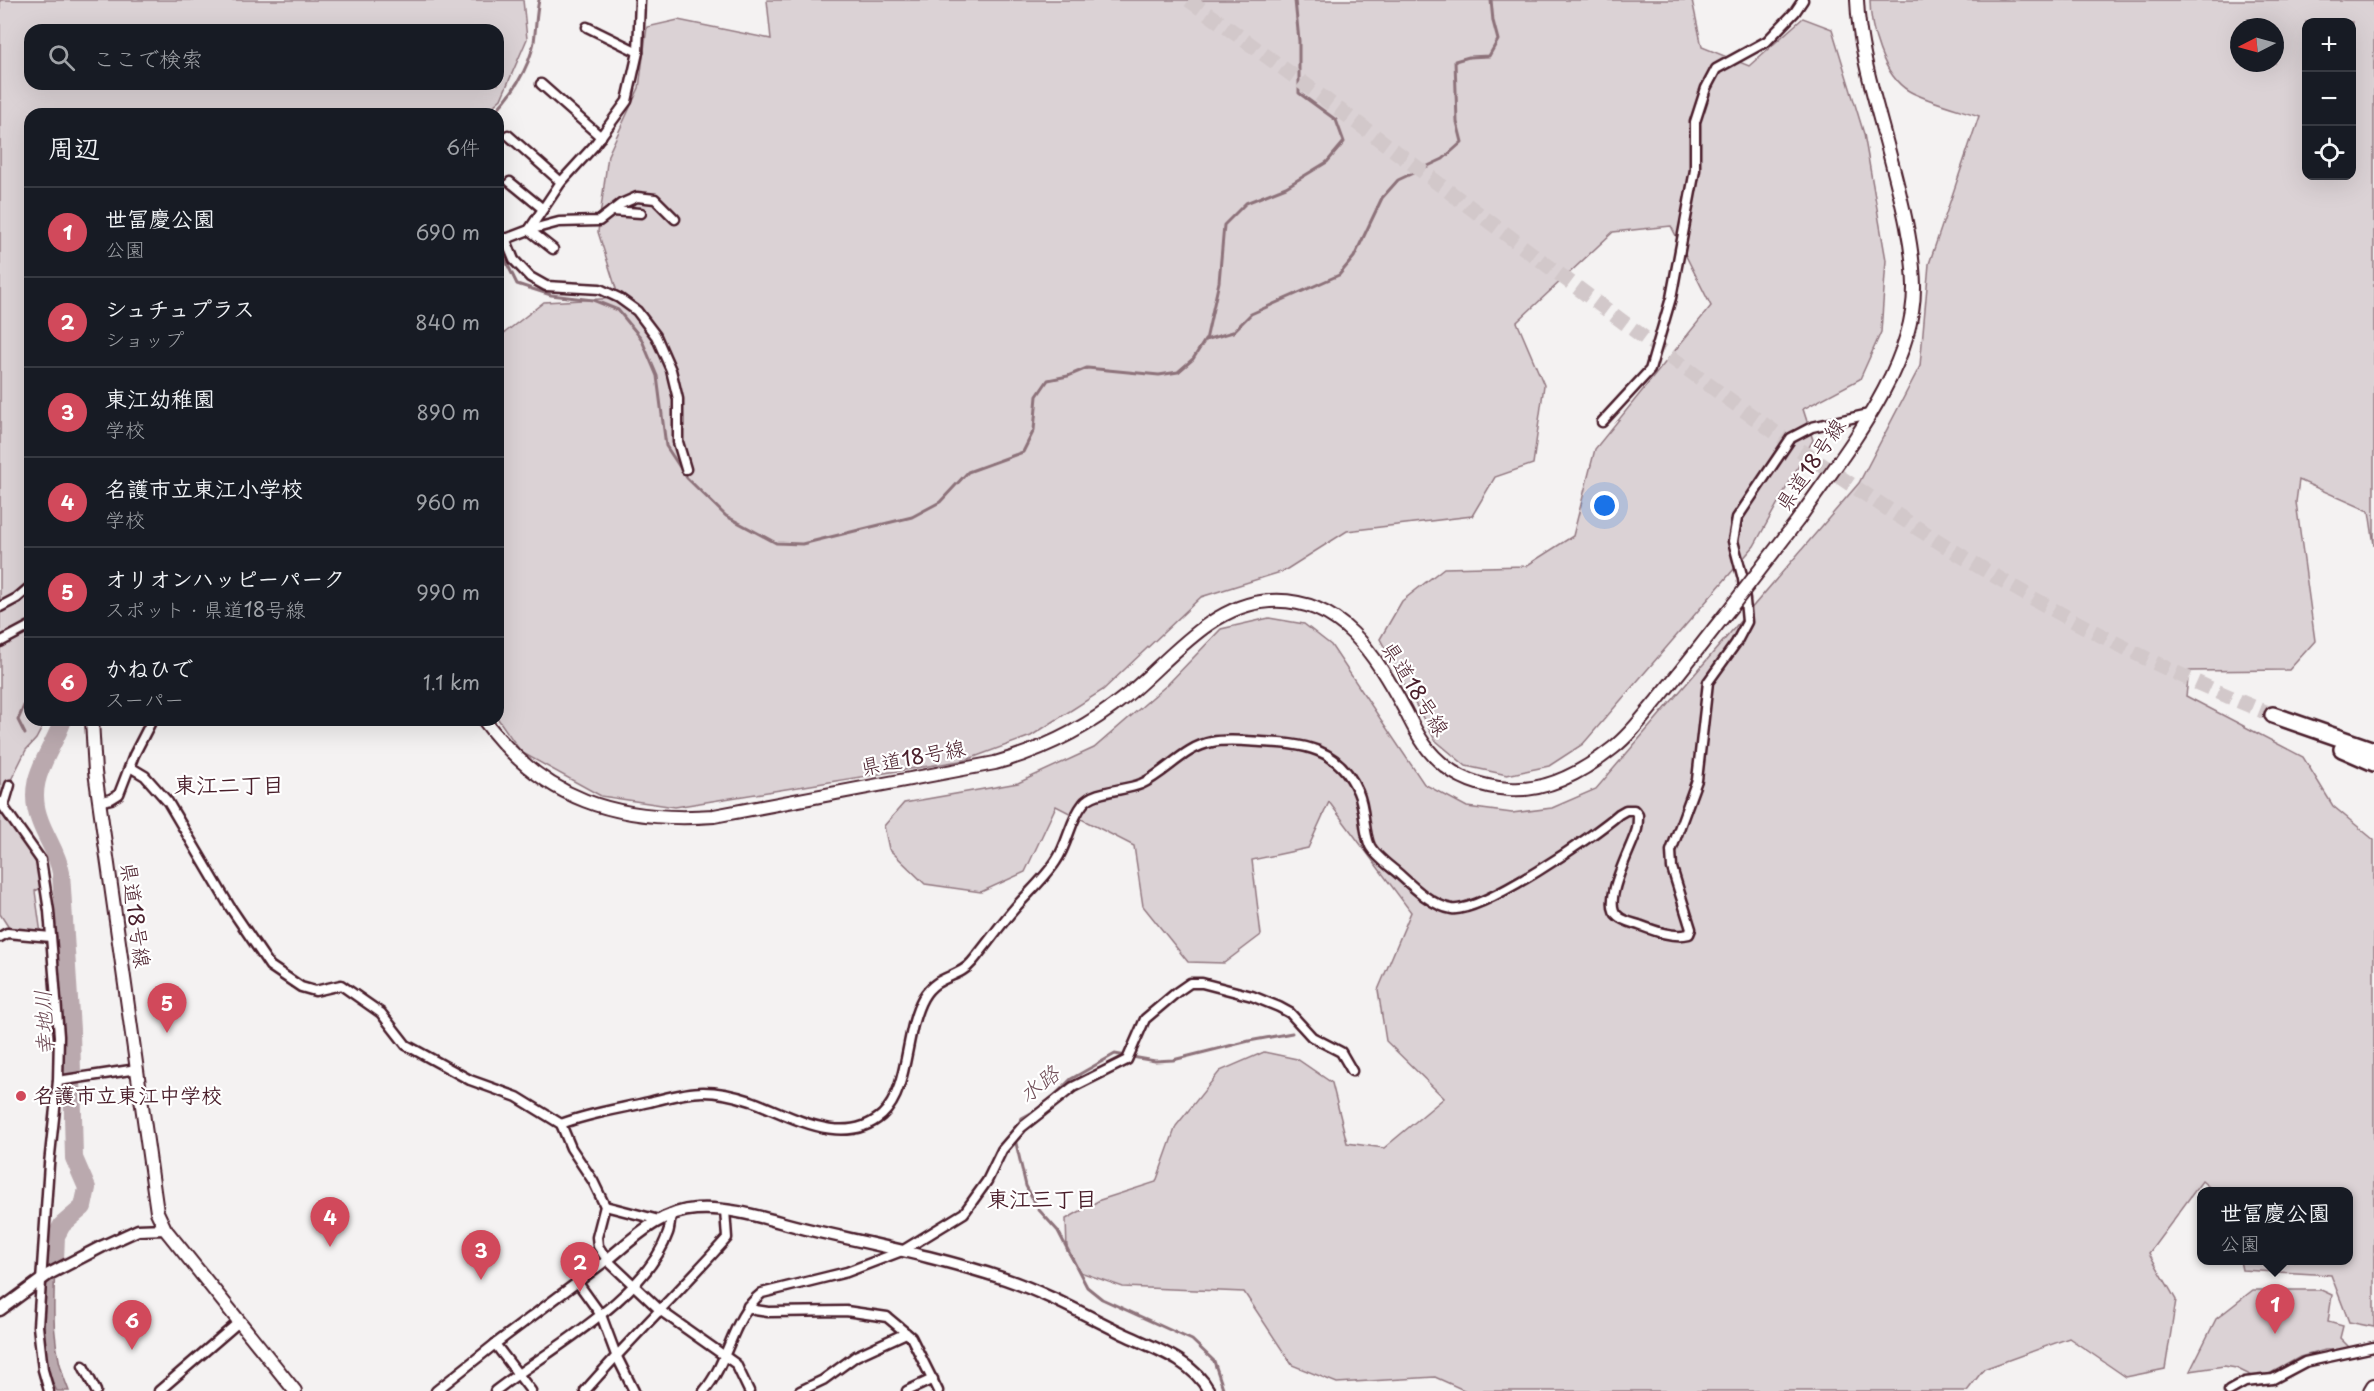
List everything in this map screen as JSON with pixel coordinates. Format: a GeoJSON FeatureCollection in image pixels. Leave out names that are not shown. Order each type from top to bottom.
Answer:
{"type":"FeatureCollection","features":[{"type":"Feature","properties":{"kind":"highway"},"geometry":{"type":"LineString","coordinates":[[2274,715],[2326,742],[2374,763]]}},
{"type":"Feature","properties":{"kind":"highway"},"geometry":{"type":"LineString","coordinates":[[2292,723],[2374,750]]}},
{"type":"Feature","properties":{"kind":"highway"},"geometry":{"type":"LineString","coordinates":[[2371,1391],[2374,1386]]}},
{"type":"Feature","properties":{"kind":"main road","name":"県道18号線"},"geometry":{"type":"LineString","coordinates":[[489,726],[503,745],[539,776],[592,804],[624,813],[656,818],[691,818],[726,814],[995,763],[1032,751],[1067,735],[1124,698],[1195,635],[1223,615],[1250,604],[1287,601],[1325,612],[1338,619],[1360,640],[1383,673],[1417,732],[1438,761],[1454,773],[1482,785],[1514,789],[1540,786],[1578,771],[1615,747],[1640,720],[1732,606],[1798,520],[1869,414],[1887,385],[1900,356],[1911,316],[1914,286],[1904,209],[1863,47],[1857,0]]}},
{"type":"Feature","properties":{"kind":"main road","name":"県道18号線"},"geometry":{"type":"LineString","coordinates":[[93,726],[99,802],[155,1203],[165,1228],[295,1391]]}},
{"type":"Feature","properties":{"kind":"street"},"geometry":{"type":"LineString","coordinates":[[529,230],[561,182],[601,136],[627,101],[638,52],[640,0]]}},
{"type":"Feature","properties":{"kind":"street"},"geometry":{"type":"LineString","coordinates":[[1602,422],[1650,370],[1671,298],[1695,170],[1695,122],[1706,88],[1716,69],[1767,41],[1795,12],[1803,0]]}},
{"type":"Feature","properties":{"kind":"street"},"geometry":{"type":"LineString","coordinates":[[587,27],[638,52]]}},
{"type":"Feature","properties":{"kind":"street"},"geometry":{"type":"LineString","coordinates":[[541,84],[601,136]]}},
{"type":"Feature","properties":{"kind":"street"},"geometry":{"type":"LineString","coordinates":[[508,135],[561,182]]}},
{"type":"Feature","properties":{"kind":"street"},"geometry":{"type":"LineString","coordinates":[[510,182],[543,210]]}},
{"type":"Feature","properties":{"kind":"street"},"geometry":{"type":"LineString","coordinates":[[504,239],[559,222],[599,221],[637,197],[655,199],[675,219]]}},
{"type":"Feature","properties":{"kind":"street"},"geometry":{"type":"LineString","coordinates":[[612,211],[641,213]]}},
{"type":"Feature","properties":{"kind":"street"},"geometry":{"type":"LineString","coordinates":[[529,230],[553,249]]}},
{"type":"Feature","properties":{"kind":"street"},"geometry":{"type":"LineString","coordinates":[[504,243],[514,260],[530,277],[546,286],[600,289],[619,298],[637,311],[656,336],[671,370],[678,399],[678,442],[686,469]]}},
{"type":"Feature","properties":{"kind":"street"},"geometry":{"type":"LineString","coordinates":[[561,1124],[580,1117],[693,1092],[725,1094],[748,1100],[809,1125],[830,1129],[863,1126],[874,1120],[882,1114],[897,1090],[909,1036],[924,996],[941,979],[972,963],[1018,904],[1038,884],[1058,859],[1083,804],[1091,797],[1124,790],[1148,781],[1182,756],[1203,744],[1214,741],[1256,741],[1304,745],[1327,756],[1345,771],[1358,791],[1363,805],[1367,834],[1373,850],[1424,895],[1440,905],[1455,909],[1481,901],[1535,872],[1578,846],[1619,814],[1626,810],[1634,810],[1638,815],[1637,829],[1619,874],[1614,900],[1615,912],[1618,917],[1649,929],[1672,935],[1689,934],[1691,929],[1672,868],[1671,851],[1697,780],[1707,682],[1739,638],[1747,622],[1743,579],[1733,541],[1737,518],[1791,438],[1812,427],[1869,414]]}},
{"type":"Feature","properties":{"kind":"street"},"geometry":{"type":"LineString","coordinates":[[0,607],[24,592]]}},
{"type":"Feature","properties":{"kind":"street"},"geometry":{"type":"LineString","coordinates":[[0,642],[24,629]]}},
{"type":"Feature","properties":{"kind":"street"},"geometry":{"type":"LineString","coordinates":[[99,802],[119,794],[134,755],[149,726]]}},
{"type":"Feature","properties":{"kind":"street"},"geometry":{"type":"LineString","coordinates":[[130,767],[145,776],[168,802],[230,907],[270,966],[301,987],[315,991],[341,986],[381,1013],[406,1045],[470,1080],[517,1097],[561,1124],[571,1148],[593,1181],[605,1206],[597,1237],[598,1246],[608,1260],[661,1311],[736,1364],[749,1391]]}},
{"type":"Feature","properties":{"kind":"street"},"geometry":{"type":"LineString","coordinates":[[10,785],[2,803],[41,860],[45,879],[62,1080],[45,1277],[38,1326],[43,1370],[49,1391]]}},
{"type":"Feature","properties":{"kind":"street"},"geometry":{"type":"LineString","coordinates":[[0,937],[7,933],[51,937]]}},
{"type":"Feature","properties":{"kind":"street"},"geometry":{"type":"LineString","coordinates":[[704,1391],[718,1373],[748,1306],[762,1293],[847,1272],[902,1251],[964,1213],[987,1181],[1002,1150],[1022,1127],[1073,1087],[1127,1060],[1145,1019],[1176,992],[1190,984],[1202,983],[1252,996],[1279,1007],[1290,1013],[1312,1037],[1341,1052],[1352,1071]]}},
{"type":"Feature","properties":{"kind":"street"},"geometry":{"type":"LineString","coordinates":[[62,1080],[137,1069]]}},
{"type":"Feature","properties":{"kind":"street"},"geometry":{"type":"LineString","coordinates":[[605,1206],[659,1220]]}},
{"type":"Feature","properties":{"kind":"street"},"geometry":{"type":"LineString","coordinates":[[436,1391],[659,1220],[671,1214],[694,1209],[724,1210],[902,1251],[1026,1286],[1179,1361],[1204,1382],[1209,1391]]}},
{"type":"Feature","properties":{"kind":"street"},"geometry":{"type":"LineString","coordinates":[[585,1391],[727,1238],[724,1210]]}},
{"type":"Feature","properties":{"kind":"street"},"geometry":{"type":"LineString","coordinates":[[495,1391],[601,1315],[634,1285],[651,1266],[668,1233],[671,1214]]}},
{"type":"Feature","properties":{"kind":"street"},"geometry":{"type":"LineString","coordinates":[[0,1310],[61,1268],[138,1230],[165,1228]]}},
{"type":"Feature","properties":{"kind":"street"},"geometry":{"type":"LineString","coordinates":[[578,1282],[601,1315],[616,1355],[634,1391]]}},
{"type":"Feature","properties":{"kind":"street"},"geometry":{"type":"LineString","coordinates":[[748,1306],[754,1310],[768,1312],[846,1311],[887,1317],[911,1337],[938,1391]]}},
{"type":"Feature","properties":{"kind":"street"},"geometry":{"type":"LineString","coordinates":[[159,1391],[240,1321]]}},
{"type":"Feature","properties":{"kind":"street"},"geometry":{"type":"LineString","coordinates":[[800,1391],[823,1380],[856,1356],[906,1333]]}},
{"type":"Feature","properties":{"kind":"street"},"geometry":{"type":"LineString","coordinates":[[495,1344],[531,1391]]}},
{"type":"Feature","properties":{"kind":"street"},"geometry":{"type":"LineString","coordinates":[[2229,1391],[2245,1382],[2273,1379],[2305,1362],[2374,1347]]}},
{"type":"Feature","properties":{"kind":"street"},"geometry":{"type":"LineString","coordinates":[[83,1366],[96,1391]]}},
{"type":"Feature","properties":{"kind":"street"},"geometry":{"type":"LineString","coordinates":[[907,1391],[933,1379]]}},
{"type":"Feature","properties":{"kind":"shaded area"},"geometry":{"type":"Polygon","coordinates":[[[0,0],[523,0],[527,39],[501,99],[491,108],[24,108],[24,726],[43,726],[36,739],[26,750],[2,798],[11,826],[28,847],[41,874],[41,888],[35,891],[41,934],[9,928],[0,914],[0,0]]]}},
{"type":"Feature","properties":{"kind":"shaded area"},"geometry":{"type":"Polygon","coordinates":[[[767,0],[1692,0],[1702,47],[1749,66],[1803,18],[1832,29],[1864,134],[1886,260],[1881,332],[1860,379],[1803,409],[1813,440],[1754,546],[1583,744],[1549,766],[1507,775],[1466,766],[1435,740],[1380,639],[1402,601],[1444,568],[1526,566],[1573,536],[1595,449],[1711,306],[1671,226],[1613,232],[1517,322],[1544,385],[1533,464],[1495,477],[1472,516],[1347,531],[1284,571],[1201,597],[1103,690],[1031,736],[966,760],[675,807],[601,796],[521,752],[503,726],[504,333],[544,302],[619,298],[598,232],[608,155],[639,88],[647,27],[678,20],[771,39],[767,0]]]}},
{"type":"Feature","properties":{"kind":"shaded area"},"geometry":{"type":"Polygon","coordinates":[[[1870,0],[2374,0],[2374,545],[2369,511],[2299,480],[2296,502],[2315,641],[2289,670],[2189,671],[2186,696],[2303,757],[2333,806],[2374,840],[2374,1327],[2349,1322],[2331,1275],[2242,1270],[2241,1265],[2353,1265],[2353,1187],[2209,1187],[2202,1181],[2149,1253],[2176,1300],[2165,1369],[2126,1377],[2069,1338],[1984,1369],[1967,1391],[1466,1391],[1435,1377],[1337,1383],[1292,1365],[1244,1292],[1123,1287],[1080,1272],[1067,1251],[1066,1219],[1100,1200],[1156,1182],[1176,1126],[1220,1071],[1264,1052],[1297,1059],[1332,1083],[1347,1143],[1384,1148],[1444,1098],[1386,1041],[1378,990],[1411,912],[1329,802],[1308,848],[1252,860],[1261,935],[1224,963],[1188,962],[1143,906],[1134,846],[1056,806],[1025,872],[981,892],[925,884],[889,849],[884,826],[904,803],[1018,783],[1094,748],[1168,684],[1221,629],[1269,618],[1304,624],[1331,645],[1424,784],[1467,807],[1512,813],[1552,808],[1596,789],[1859,483],[1920,366],[1929,264],[1979,116],[1909,91],[1900,84],[1885,63],[1875,37],[1870,0]]]}},
{"type":"Feature","properties":{"kind":"shaded area"},"geometry":{"type":"Polygon","coordinates":[[[56,1236],[55,1334],[62,1372],[69,1391],[57,1391],[46,1357],[44,1315],[56,1236]]]}},
{"type":"Feature","properties":{"kind":"shaded area"},"geometry":{"type":"Polygon","coordinates":[[[2253,1290],[2321,1290],[2332,1295],[2328,1322],[2343,1326],[2340,1338],[2352,1350],[2325,1350],[2300,1357],[2269,1374],[2252,1376],[2236,1368],[2224,1366],[2190,1371],[2216,1319],[2253,1290]]]}},
{"type":"Feature","properties":{"kind":"waterway"},"geometry":{"type":"LineString","coordinates":[[498,108],[524,72],[532,52],[539,0]]}},
{"type":"Feature","properties":{"kind":"waterway"},"geometry":{"type":"LineString","coordinates":[[1206,340],[1219,282],[1224,225],[1246,203],[1286,187],[1327,162],[1344,142],[1336,120],[1299,93],[1299,41],[1295,0]]}},
{"type":"Feature","properties":{"kind":"waterway"},"geometry":{"type":"LineString","coordinates":[[504,257],[517,284],[551,295],[593,300],[618,310],[641,338],[657,376],[666,446],[687,478],[726,516],[776,543],[802,544],[912,517],[940,502],[968,472],[1023,452],[1034,430],[1037,396],[1048,380],[1068,376],[1087,368],[1159,375],[1178,372],[1193,359],[1205,340],[1233,332],[1251,314],[1339,275],[1354,257],[1382,198],[1398,180],[1443,159],[1462,142],[1457,122],[1455,61],[1469,57],[1489,56],[1498,40],[1491,0]]}},
{"type":"Feature","properties":{"kind":"waterway"},"geometry":{"type":"LineString","coordinates":[[24,706],[18,720],[25,734]]}},
{"type":"Feature","properties":{"kind":"waterway","name":"幸地川"},"geometry":{"type":"LineString","coordinates":[[55,1260],[56,1236],[62,1225],[83,1207],[87,1188],[74,1158],[71,1030],[61,873],[40,821],[35,793],[41,769],[61,726]]}},
{"type":"Feature","properties":{"kind":"waterway","name":"水路"},"geometry":{"type":"LineString","coordinates":[[1051,1099],[1071,1079],[1115,1054],[1155,1061],[1173,1060],[1292,1033]]}},
{"type":"Feature","properties":{"kind":"waterway","name":"水路"},"geometry":{"type":"LineString","coordinates":[[1015,1129],[1022,1118],[1042,1107]]}},
{"type":"Feature","properties":{"kind":"waterway","name":"水路"},"geometry":{"type":"LineString","coordinates":[[1015,1139],[1026,1186],[1039,1210],[1058,1231],[1087,1287],[1102,1299],[1192,1340],[1214,1361],[1224,1391]]}},
{"type":"Feature","properties":{"kind":"tunnel"},"geometry":{"type":"LineString","coordinates":[[1189,0],[1678,363],[1840,477],[1923,532],[2094,632],[2182,676],[2273,715]]}},
{"type":"Feature","properties":{"kind":"place","name":"オリオンハッピーパーク"},"geometry":{"type":"Point","coordinates":[167,1033]}},
{"type":"Feature","properties":{"kind":"place","name":"名護市立東江中学校"},"geometry":{"type":"Point","coordinates":[21,1096]}},
{"type":"Feature","properties":{"kind":"place","name":"名護市立東江小学校"},"geometry":{"type":"Point","coordinates":[330,1247]}},
{"type":"Feature","properties":{"kind":"place","name":"東江幼稚園"},"geometry":{"type":"Point","coordinates":[481,1280]}},
{"type":"Feature","properties":{"kind":"place","name":"シュチュプラス"},"geometry":{"type":"Point","coordinates":[580,1292]}},
{"type":"Feature","properties":{"kind":"place","name":"世冨慶公園"},"geometry":{"type":"Point","coordinates":[2275,1334]}},
{"type":"Feature","properties":{"kind":"place","name":"かねひで"},"geometry":{"type":"Point","coordinates":[132,1350]}},
{"type":"Feature","properties":{"kind":"district","name":"東江二丁目"},"geometry":{"type":"Point","coordinates":[229,785]}},
{"type":"Feature","properties":{"kind":"district","name":"東江三丁目"},"geometry":{"type":"Point","coordinates":[1042,1199]}}]}
